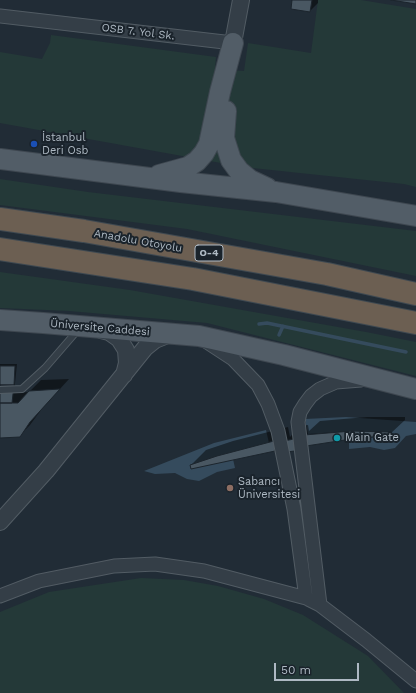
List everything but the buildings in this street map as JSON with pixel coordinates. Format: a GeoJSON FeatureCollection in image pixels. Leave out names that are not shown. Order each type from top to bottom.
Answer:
{"type":"FeatureCollection","features":[{"type":"Feature","properties":{"kind":"highway","name":"Anadolu Otoyolu"},"geometry":{"type":"LineString","coordinates":[[0,219],[84,231],[327,274],[416,294]]}},
{"type":"Feature","properties":{"kind":"highway"},"geometry":{"type":"LineString","coordinates":[[0,249],[193,279],[416,323]]}},
{"type":"Feature","properties":{"kind":"main road"},"geometry":{"type":"LineString","coordinates":[[145,177],[174,172],[188,167],[197,161],[204,153],[209,144],[220,92],[233,43]]}},
{"type":"Feature","properties":{"kind":"main road"},"geometry":{"type":"LineString","coordinates":[[233,43],[224,123],[224,138],[227,149],[231,160],[250,180],[276,192]]}},
{"type":"Feature","properties":{"kind":"main road"},"geometry":{"type":"LineString","coordinates":[[0,158],[276,192],[416,216]]}},
{"type":"Feature","properties":{"kind":"main road","name":"Üniversite Caddesi"},"geometry":{"type":"LineString","coordinates":[[0,320],[199,336],[284,355],[409,386]]}},
{"type":"Feature","properties":{"kind":"street"},"geometry":{"type":"LineString","coordinates":[[233,43],[241,0]]}},
{"type":"Feature","properties":{"kind":"street","name":"OSB 7. Yol Sk."},"geometry":{"type":"LineString","coordinates":[[0,16],[233,43]]}},
{"type":"Feature","properties":{"kind":"street"},"geometry":{"type":"LineString","coordinates":[[86,326],[108,332],[119,339],[126,350],[127,363],[124,376]]}},
{"type":"Feature","properties":{"kind":"street"},"geometry":{"type":"LineString","coordinates":[[0,522],[46,471],[146,348],[155,340],[170,334]]}},
{"type":"Feature","properties":{"kind":"street"},"geometry":{"type":"LineString","coordinates":[[199,336],[233,359],[258,385],[268,404],[278,431],[294,509],[306,598]]}},
{"type":"Feature","properties":{"kind":"street"},"geometry":{"type":"LineString","coordinates":[[320,605],[298,429],[300,412],[311,396],[320,389],[336,382],[366,380],[409,386]]}},
{"type":"Feature","properties":{"kind":"street"},"geometry":{"type":"LineString","coordinates":[[0,596],[39,581],[114,566],[155,564],[204,571],[306,598],[320,605],[416,681]]}},
{"type":"Feature","properties":{"kind":"lane"},"geometry":{"type":"LineString","coordinates":[[0,390],[22,389],[86,326]]}},
{"type":"Feature","properties":{"kind":"green space"},"geometry":{"type":"Polygon","coordinates":[[[318,0],[361,0],[416,9],[416,187],[404,184],[243,167],[0,123],[0,52],[42,59],[50,43],[51,35],[216,57],[215,69],[244,71],[248,43],[311,53],[318,0]]]}},
{"type":"Feature","properties":{"kind":"green space"},"geometry":{"type":"Polygon","coordinates":[[[0,179],[88,192],[416,231],[416,276],[187,229],[0,205],[0,179]]]}},
{"type":"Feature","properties":{"kind":"green space"},"geometry":{"type":"Polygon","coordinates":[[[0,272],[130,290],[416,342],[416,376],[207,323],[69,311],[0,308],[0,272]]]}},
{"type":"Feature","properties":{"kind":"green space"},"geometry":{"type":"Polygon","coordinates":[[[141,578],[184,580],[218,586],[264,599],[303,615],[368,656],[404,693],[0,693],[0,612],[49,592],[141,578]]]}},
{"type":"Feature","properties":{"kind":"water"},"geometry":{"type":"Polygon","coordinates":[[[346,417],[416,422],[416,434],[406,436],[395,448],[384,450],[370,447],[349,449],[349,440],[390,435],[390,432],[352,431],[308,434],[305,419],[346,417]]]}},
{"type":"Feature","properties":{"kind":"water"},"geometry":{"type":"Polygon","coordinates":[[[266,430],[269,443],[233,459],[235,468],[217,472],[199,481],[187,479],[175,473],[155,474],[144,471],[214,443],[266,430]]]}},
{"type":"Feature","properties":{"kind":"waterway"},"geometry":{"type":"LineString","coordinates":[[259,324],[267,323],[406,352]]}},
{"type":"Feature","properties":{"kind":"waterway"},"geometry":{"type":"LineString","coordinates":[[279,335],[283,326]]}},
{"type":"Feature","properties":{"kind":"place","name":"İstanbul Deri Osb"},"geometry":{"type":"Point","coordinates":[34,144]}},
{"type":"Feature","properties":{"kind":"place","name":"Main Gate"},"geometry":{"type":"Point","coordinates":[337,438]}},
{"type":"Feature","properties":{"kind":"place","name":"Sabancı Üniversitesi"},"geometry":{"type":"Point","coordinates":[230,488]}}]}
